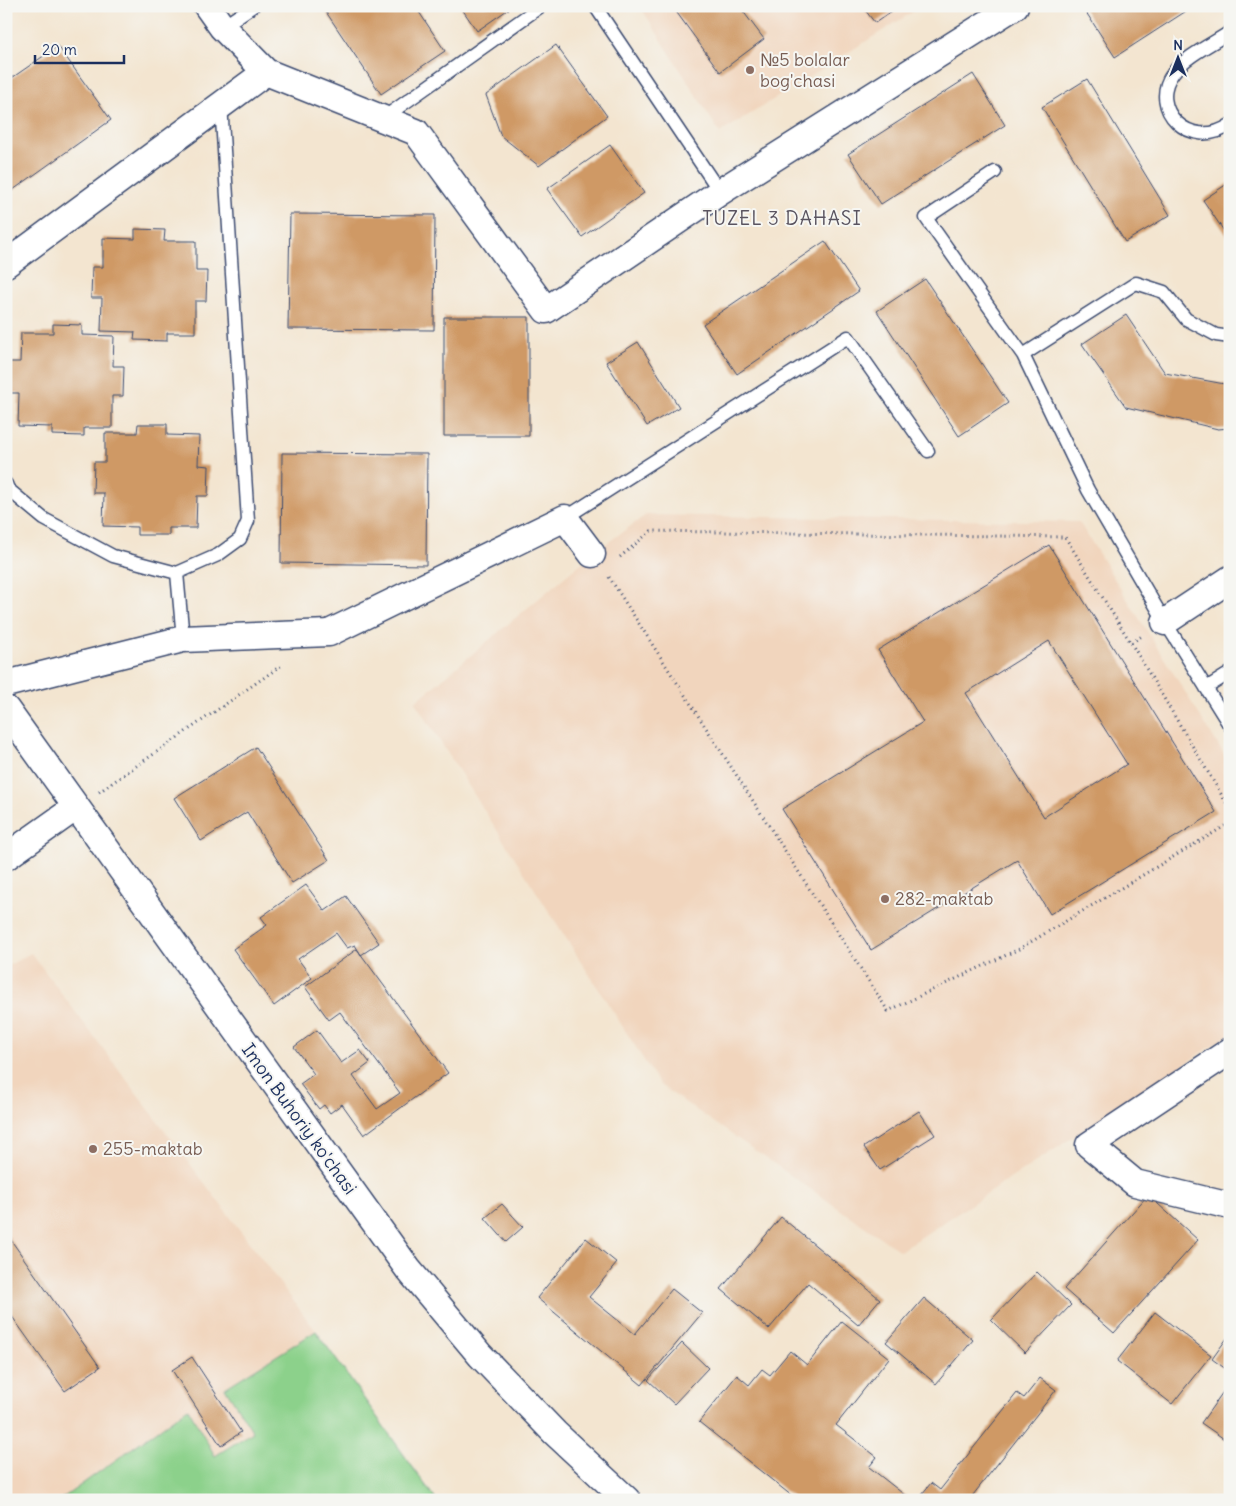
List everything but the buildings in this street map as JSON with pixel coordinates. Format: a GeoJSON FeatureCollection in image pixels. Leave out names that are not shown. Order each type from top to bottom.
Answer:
{"type":"FeatureCollection","features":[{"type":"Feature","properties":{"kind":"street"},"geometry":{"type":"LineString","coordinates":[[215,17],[266,72],[416,132],[546,310],[720,192],[1015,6]]}},
{"type":"Feature","properties":{"kind":"street"},"geometry":{"type":"LineString","coordinates":[[6,264],[266,72]]}},
{"type":"Feature","properties":{"kind":"street"},"geometry":{"type":"LineString","coordinates":[[6,684],[183,640],[329,633],[565,518],[598,562]]}},
{"type":"Feature","properties":{"kind":"street"},"geometry":{"type":"LineString","coordinates":[[1165,622],[1230,579]]}},
{"type":"Feature","properties":{"kind":"street","name":"Imon Buhoriy ko'chasi"},"geometry":{"type":"LineString","coordinates":[[6,709],[408,1269],[480,1355],[548,1426],[627,1500]]}},
{"type":"Feature","properties":{"kind":"street"},"geometry":{"type":"LineString","coordinates":[[6,857],[76,808]]}},
{"type":"Feature","properties":{"kind":"street"},"geometry":{"type":"LineString","coordinates":[[1230,1051],[1089,1145],[1134,1183],[1230,1206]]}},
{"type":"Feature","properties":{"kind":"lane"},"geometry":{"type":"LineString","coordinates":[[215,17],[253,6]]}},
{"type":"Feature","properties":{"kind":"lane"},"geometry":{"type":"LineString","coordinates":[[382,120],[541,6]]}},
{"type":"Feature","properties":{"kind":"lane"},"geometry":{"type":"LineString","coordinates":[[595,6],[720,192]]}},
{"type":"Feature","properties":{"kind":"lane"},"geometry":{"type":"LineString","coordinates":[[1230,32],[1180,65],[1172,74],[1166,88],[1166,100],[1171,115],[1179,125],[1191,132],[1206,135],[1222,131],[1230,125]]}},
{"type":"Feature","properties":{"kind":"lane"},"geometry":{"type":"LineString","coordinates":[[6,484],[8,489],[44,518],[113,556],[177,573],[218,555],[240,539],[248,520],[221,104]]}},
{"type":"Feature","properties":{"kind":"lane"},"geometry":{"type":"LineString","coordinates":[[995,172],[926,218],[1023,355],[1088,490],[1165,622],[1230,726]]}},
{"type":"Feature","properties":{"kind":"lane"},"geometry":{"type":"LineString","coordinates":[[1023,355],[1136,283],[1164,292],[1186,319],[1216,335],[1230,337]]}},
{"type":"Feature","properties":{"kind":"lane"},"geometry":{"type":"LineString","coordinates":[[565,518],[848,337],[928,451]]}},
{"type":"Feature","properties":{"kind":"lane"},"geometry":{"type":"LineString","coordinates":[[177,573],[183,640]]}},
{"type":"Feature","properties":{"kind":"lane"},"geometry":{"type":"LineString","coordinates":[[1206,688],[1230,673]]}},
{"type":"Feature","properties":{"kind":"path"},"geometry":{"type":"LineString","coordinates":[[1230,809],[1065,537],[651,531],[598,562],[888,1011],[1019,949],[1230,823]]}},
{"type":"Feature","properties":{"kind":"path"},"geometry":{"type":"LineString","coordinates":[[1131,643],[1165,622]]}},
{"type":"Feature","properties":{"kind":"path"},"geometry":{"type":"LineString","coordinates":[[76,808],[288,661]]}},
{"type":"Feature","properties":{"kind":"shaded area","name":"№5 bolalar bog'chasi"},"geometry":{"type":"Polygon","coordinates":[[[640,6],[922,6],[720,133],[640,6]]]}},
{"type":"Feature","properties":{"kind":"shaded area","name":"282-maktab"},"geometry":{"type":"Polygon","coordinates":[[[646,515],[1079,522],[1230,764],[1230,1034],[900,1251],[660,1085],[415,702],[592,554],[646,515]]]}},
{"type":"Feature","properties":{"kind":"shaded area","name":"255-maktab"},"geometry":{"type":"Polygon","coordinates":[[[31,953],[316,1331],[416,1500],[6,1500],[6,967],[31,953]]]}},
{"type":"Feature","properties":{"kind":"green space"},"geometry":{"type":"Polygon","coordinates":[[[316,1331],[436,1500],[60,1500],[188,1408],[215,1456],[253,1432],[225,1388],[316,1331]]]}},
{"type":"Feature","properties":{"kind":"place","name":"№5 bolalar bog'chasi"},"geometry":{"type":"Point","coordinates":[750,70]}},
{"type":"Feature","properties":{"kind":"place","name":"282-maktab"},"geometry":{"type":"Point","coordinates":[885,899]}},
{"type":"Feature","properties":{"kind":"place","name":"255-maktab"},"geometry":{"type":"Point","coordinates":[93,1149]}},
{"type":"Feature","properties":{"kind":"district","name":"TUZEL 3 DAHASI"},"geometry":{"type":"Point","coordinates":[782,218]}}]}
